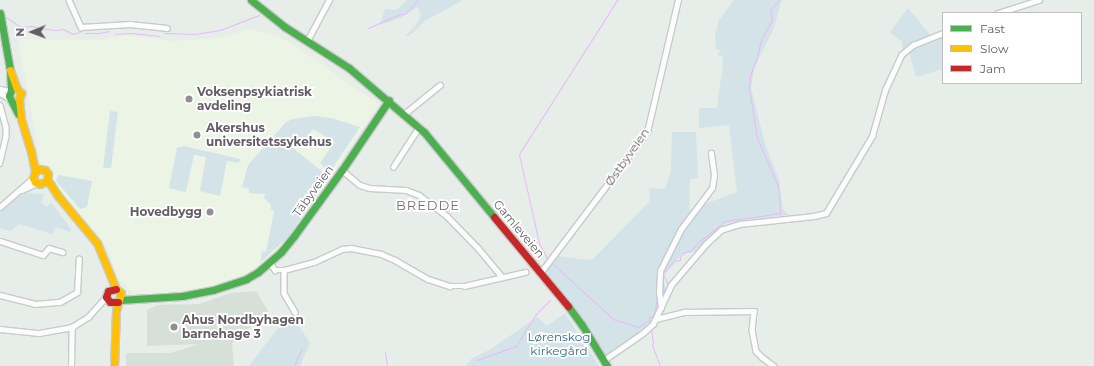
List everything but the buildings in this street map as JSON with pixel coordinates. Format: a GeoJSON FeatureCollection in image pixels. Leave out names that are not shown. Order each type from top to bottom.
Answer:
{"type":"FeatureCollection","features":[{"type":"Feature","properties":{"kind":"main road","name":"Gamleveien"},"geometry":{"type":"LineString","coordinates":[[251,0],[278,22],[349,68],[419,127],[541,272],[582,325],[605,363]]}},
{"type":"Feature","properties":{"kind":"main road"},"geometry":{"type":"LineString","coordinates":[[0,13],[13,90],[9,96],[14,100],[39,177],[58,196],[97,243],[110,274],[114,297],[114,366]]}},
{"type":"Feature","properties":{"kind":"main road"},"geometry":{"type":"LineString","coordinates":[[13,90],[21,94],[14,100]]}},
{"type":"Feature","properties":{"kind":"main road","name":"Täbyveien"},"geometry":{"type":"LineString","coordinates":[[114,297],[135,298],[182,296],[213,290],[246,280],[270,263],[294,236],[342,170],[388,100]]}},
{"type":"Feature","properties":{"kind":"street"},"geometry":{"type":"LineString","coordinates":[[69,0],[81,27],[130,24],[167,28]]}},
{"type":"Feature","properties":{"kind":"street"},"geometry":{"type":"LineString","coordinates":[[307,41],[329,0]]}},
{"type":"Feature","properties":{"kind":"street","name":"Østbyveien"},"geometry":{"type":"LineString","coordinates":[[541,272],[647,132],[678,0]]}},
{"type":"Feature","properties":{"kind":"street"},"geometry":{"type":"LineString","coordinates":[[1001,12],[1039,0]]}},
{"type":"Feature","properties":{"kind":"street"},"geometry":{"type":"LineString","coordinates":[[605,363],[643,333],[656,319],[671,285],[706,244],[721,230],[740,224],[814,216],[826,212],[872,136],[885,90],[901,55],[913,45],[942,33]]}},
{"type":"Feature","properties":{"kind":"street"},"geometry":{"type":"LineString","coordinates":[[404,114],[440,85]]}},
{"type":"Feature","properties":{"kind":"street"},"geometry":{"type":"LineString","coordinates":[[0,89],[13,90]]}},
{"type":"Feature","properties":{"kind":"street"},"geometry":{"type":"LineString","coordinates":[[0,93],[14,100]]}},
{"type":"Feature","properties":{"kind":"street"},"geometry":{"type":"LineString","coordinates":[[0,105],[6,127],[6,136],[0,163]]}},
{"type":"Feature","properties":{"kind":"street"},"geometry":{"type":"LineString","coordinates":[[393,167],[419,127]]}},
{"type":"Feature","properties":{"kind":"street"},"geometry":{"type":"LineString","coordinates":[[661,308],[659,292],[660,271],[682,229],[712,188],[714,175],[711,152]]}},
{"type":"Feature","properties":{"kind":"street"},"geometry":{"type":"LineString","coordinates":[[342,170],[360,185],[370,188],[406,190],[424,199],[447,216],[478,248],[502,277]]}},
{"type":"Feature","properties":{"kind":"street"},"geometry":{"type":"LineString","coordinates":[[0,207],[39,177]]}},
{"type":"Feature","properties":{"kind":"street"},"geometry":{"type":"LineString","coordinates":[[0,240],[43,255],[50,248],[62,252]]}},
{"type":"Feature","properties":{"kind":"street"},"geometry":{"type":"LineString","coordinates":[[270,263],[275,270],[284,270],[314,262],[342,249],[351,248],[381,254],[441,284],[464,286],[525,272]]}},
{"type":"Feature","properties":{"kind":"street"},"geometry":{"type":"LineString","coordinates":[[0,295],[35,304],[60,302],[77,292],[79,259]]}},
{"type":"Feature","properties":{"kind":"street"},"geometry":{"type":"LineString","coordinates":[[284,270],[284,293],[295,312]]}},
{"type":"Feature","properties":{"kind":"street"},"geometry":{"type":"LineString","coordinates":[[0,329],[39,333],[72,327],[83,321],[98,306],[114,297]]}},
{"type":"Feature","properties":{"kind":"street"},"geometry":{"type":"LineString","coordinates":[[656,319],[691,312],[754,311],[752,330],[756,351],[774,366]]}},
{"type":"Feature","properties":{"kind":"street"},"geometry":{"type":"LineString","coordinates":[[71,366],[72,327]]}},
{"type":"Feature","properties":{"kind":"shaded area","name":"Akershus universitetssykehus"},"geometry":{"type":"Polygon","coordinates":[[[250,29],[282,38],[379,104],[288,240],[256,272],[212,289],[162,295],[132,293],[124,283],[119,281],[107,247],[52,184],[52,172],[41,166],[18,39],[102,40],[124,35],[174,41],[226,37],[250,29]]]}},
{"type":"Feature","properties":{"kind":"shaded area"},"geometry":{"type":"Polygon","coordinates":[[[256,291],[268,311],[232,343],[234,366],[126,366],[126,353],[171,353],[199,344],[147,346],[147,310],[157,305],[199,304],[231,293],[256,291]]]}},
{"type":"Feature","properties":{"kind":"green space"},"geometry":{"type":"Polygon","coordinates":[[[407,0],[463,0],[425,21],[409,36],[406,36],[417,24],[421,15],[417,7],[400,18],[380,25],[385,9],[396,10],[407,0]]]}},
{"type":"Feature","properties":{"kind":"green space"},"geometry":{"type":"Polygon","coordinates":[[[734,0],[782,0],[773,30],[754,68],[751,88],[765,144],[779,180],[783,209],[789,215],[737,221],[726,224],[706,239],[697,251],[682,254],[662,276],[666,290],[654,315],[633,338],[605,357],[591,332],[548,275],[547,269],[558,256],[586,260],[593,259],[649,202],[650,188],[665,189],[671,172],[672,132],[696,132],[698,178],[690,179],[689,210],[737,192],[729,125],[699,128],[699,108],[717,108],[723,63],[722,55],[720,56],[717,54],[721,51],[716,49],[715,35],[719,20],[734,0]]]}},
{"type":"Feature","properties":{"kind":"green space"},"geometry":{"type":"Polygon","coordinates":[[[908,8],[932,37],[942,33],[942,69],[916,77],[909,52],[902,48],[902,42],[890,32],[908,8]]]}},
{"type":"Feature","properties":{"kind":"green space"},"geometry":{"type":"Polygon","coordinates":[[[110,111],[118,112],[111,169],[103,168],[110,111]]]}},
{"type":"Feature","properties":{"kind":"green space"},"geometry":{"type":"Polygon","coordinates":[[[315,116],[331,118],[360,127],[330,172],[320,163],[335,142],[313,129],[300,146],[294,149],[329,177],[288,237],[260,263],[262,251],[266,252],[274,211],[271,210],[271,205],[264,198],[265,194],[249,193],[249,189],[242,187],[248,165],[285,123],[292,119],[315,116]]]}},
{"type":"Feature","properties":{"kind":"green space"},"geometry":{"type":"Polygon","coordinates":[[[184,146],[240,159],[239,163],[227,161],[220,196],[200,191],[206,157],[194,155],[186,192],[169,188],[177,148],[184,146]]]}},
{"type":"Feature","properties":{"kind":"green space"},"geometry":{"type":"Polygon","coordinates":[[[58,175],[92,181],[87,207],[80,209],[56,181],[58,175]]]}},
{"type":"Feature","properties":{"kind":"green space"},"geometry":{"type":"Polygon","coordinates":[[[24,193],[44,194],[41,202],[47,207],[51,202],[71,229],[70,232],[56,227],[52,234],[19,224],[11,231],[0,228],[0,211],[24,193]]]}},
{"type":"Feature","properties":{"kind":"green space","name":"Lørenskog kirkegård"},"geometry":{"type":"Polygon","coordinates":[[[565,313],[599,366],[466,366],[471,359],[491,349],[537,317],[547,326],[565,313]]]}},
{"type":"Feature","properties":{"kind":"green space"},"geometry":{"type":"Polygon","coordinates":[[[297,323],[310,343],[300,366],[249,366],[278,328],[297,323]]]}},
{"type":"Feature","properties":{"kind":"waterway"},"geometry":{"type":"LineString","coordinates":[[368,28],[399,14],[405,14],[418,0]]}},
{"type":"Feature","properties":{"kind":"waterway"},"geometry":{"type":"LineString","coordinates":[[547,258],[539,243],[519,154],[617,0]]}},
{"type":"Feature","properties":{"kind":"waterway"},"geometry":{"type":"LineString","coordinates":[[661,294],[668,285],[663,274],[674,261],[680,260],[683,253],[690,251],[725,221],[780,213],[778,186],[757,138],[749,88],[750,76],[757,57],[761,39],[772,20],[770,10],[779,0]]}},
{"type":"Feature","properties":{"kind":"waterway"},"geometry":{"type":"LineString","coordinates":[[164,33],[195,34],[220,30],[259,15]]}},
{"type":"Feature","properties":{"kind":"waterway"},"geometry":{"type":"LineString","coordinates":[[4,16],[21,27],[32,26],[56,30],[63,29],[73,34],[80,32]]}},
{"type":"Feature","properties":{"kind":"waterway"},"geometry":{"type":"LineString","coordinates":[[85,33],[109,31]]}},
{"type":"Feature","properties":{"kind":"waterway"},"geometry":{"type":"LineString","coordinates":[[115,34],[131,33],[159,36]]}},
{"type":"Feature","properties":{"kind":"waterway"},"geometry":{"type":"LineString","coordinates":[[552,263],[613,319],[638,327],[648,321]]}},
{"type":"Feature","properties":{"kind":"waterway"},"geometry":{"type":"LineString","coordinates":[[649,325],[649,317],[652,317],[655,312],[658,298]]}},
{"type":"Feature","properties":{"kind":"waterway"},"geometry":{"type":"LineString","coordinates":[[477,360],[516,346],[536,314],[550,300]]}},
{"type":"Feature","properties":{"kind":"waterway"},"geometry":{"type":"LineString","coordinates":[[651,330],[652,345],[660,366]]}},
{"type":"Feature","properties":{"kind":"waterway"},"geometry":{"type":"LineString","coordinates":[[294,366],[302,348]]}},
{"type":"Feature","properties":{"kind":"waterway"},"geometry":{"type":"LineString","coordinates":[[385,352],[387,366]]}},
{"type":"Feature","properties":{"kind":"traffic: fast"},"geometry":{"type":"LineString","coordinates":[[251,0],[285,27],[349,68],[424,132],[494,217]]}},
{"type":"Feature","properties":{"kind":"traffic: fast"},"geometry":{"type":"LineString","coordinates":[[0,13],[10,70],[11,90],[9,96],[18,114]]}},
{"type":"Feature","properties":{"kind":"traffic: fast"},"geometry":{"type":"LineString","coordinates":[[120,300],[182,296],[213,290],[246,279],[258,272],[281,252],[294,236],[342,170],[389,100]]}},
{"type":"Feature","properties":{"kind":"traffic: fast"},"geometry":{"type":"LineString","coordinates":[[568,306],[582,325],[607,366]]}},
{"type":"Feature","properties":{"kind":"traffic: slow"},"geometry":{"type":"LineString","coordinates":[[10,70],[17,89],[21,93],[19,99],[21,119],[31,151],[35,172],[33,178],[35,182],[40,184],[47,181],[48,174],[45,170],[39,169],[35,172]]}},
{"type":"Feature","properties":{"kind":"traffic: slow"},"geometry":{"type":"LineString","coordinates":[[47,179],[58,196],[97,243],[116,289],[121,293],[116,310],[114,366]]}},
{"type":"Feature","properties":{"kind":"traffic: jam"},"geometry":{"type":"LineString","coordinates":[[494,217],[568,306]]}},
{"type":"Feature","properties":{"kind":"traffic: jam"},"geometry":{"type":"LineString","coordinates":[[116,289],[108,291],[106,297],[110,302],[118,302]]}},
{"type":"Feature","properties":{"kind":"place","name":"Voksenpsykiatrisk avdeling"},"geometry":{"type":"Point","coordinates":[189,99]}},
{"type":"Feature","properties":{"kind":"place","name":"Akershus universitetssykehus"},"geometry":{"type":"Point","coordinates":[197,135]}},
{"type":"Feature","properties":{"kind":"place","name":"Hovedbygg"},"geometry":{"type":"Point","coordinates":[210,212]}},
{"type":"Feature","properties":{"kind":"place","name":"Ahus Nordbyhagen barnehage 3"},"geometry":{"type":"Point","coordinates":[174,327]}},
{"type":"Feature","properties":{"kind":"district","name":"BREDDE"},"geometry":{"type":"Point","coordinates":[428,205]}}]}
